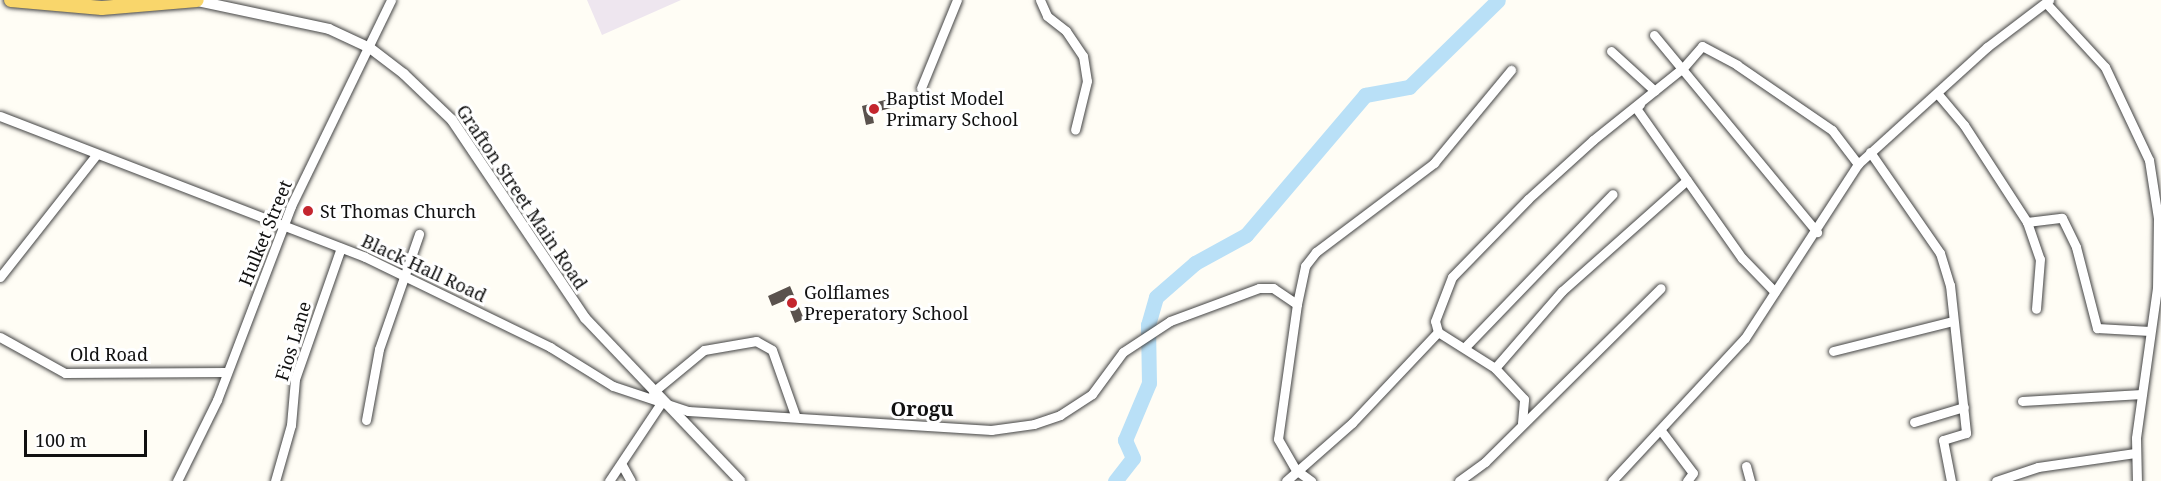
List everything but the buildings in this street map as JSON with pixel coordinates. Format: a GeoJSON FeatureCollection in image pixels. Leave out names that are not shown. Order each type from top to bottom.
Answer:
{"type":"FeatureCollection","features":[{"type":"Feature","properties":{"kind":"main road"},"geometry":{"type":"LineString","coordinates":[[11,0],[102,8],[195,0]]}},
{"type":"Feature","properties":{"kind":"street","name":"Grafton Street Main Road"},"geometry":{"type":"LineString","coordinates":[[195,0],[312,22],[370,48],[452,120],[585,318],[661,403],[740,481]]}},
{"type":"Feature","properties":{"kind":"street","name":"Hulket Street"},"geometry":{"type":"LineString","coordinates":[[177,481],[226,372],[282,226],[337,105],[370,48],[391,0]]}},
{"type":"Feature","properties":{"kind":"street"},"geometry":{"type":"LineString","coordinates":[[921,87],[957,0]]}},
{"type":"Feature","properties":{"kind":"street"},"geometry":{"type":"LineString","coordinates":[[1040,0],[1047,16],[1074,40],[1085,63],[1087,81],[1075,130]]}},
{"type":"Feature","properties":{"kind":"street"},"geometry":{"type":"LineString","coordinates":[[1612,481],[1662,432],[1745,338],[1817,232],[1858,164],[1936,93],[2047,1],[2105,67],[2139,132],[2149,160],[2159,218],[2157,288],[2135,453],[2137,481]]}},
{"type":"Feature","properties":{"kind":"street"},"geometry":{"type":"LineString","coordinates":[[1654,35],[1817,232]]}},
{"type":"Feature","properties":{"kind":"street"},"geometry":{"type":"LineString","coordinates":[[1522,423],[1524,399],[1495,368],[1466,346],[1438,332],[1435,321],[1452,277],[1528,199],[1593,140],[1636,108],[1683,68],[1704,45],[1832,130],[1858,164]]}},
{"type":"Feature","properties":{"kind":"street"},"geometry":{"type":"LineString","coordinates":[[1611,51],[1658,89]]}},
{"type":"Feature","properties":{"kind":"street"},"geometry":{"type":"LineString","coordinates":[[1311,481],[1296,470],[1278,439],[1297,304],[1305,266],[1316,252],[1434,163],[1511,70]]}},
{"type":"Feature","properties":{"kind":"street"},"geometry":{"type":"LineString","coordinates":[[1936,93],[1964,125],[2027,222],[2040,259],[2036,309]]}},
{"type":"Feature","properties":{"kind":"street"},"geometry":{"type":"LineString","coordinates":[[1636,108],[1742,258],[1775,292]]}},
{"type":"Feature","properties":{"kind":"street","name":"Black Hall Road"},"geometry":{"type":"LineString","coordinates":[[0,116],[405,274],[550,347],[613,386],[688,411],[795,415],[992,430],[1034,424],[1060,415],[1092,394],[1132,344],[1170,321],[1259,288],[1273,288],[1297,304]]}},
{"type":"Feature","properties":{"kind":"street"},"geometry":{"type":"LineString","coordinates":[[1870,152],[1940,253],[1950,285],[1952,321],[1966,433],[1943,440],[1951,481]]}},
{"type":"Feature","properties":{"kind":"street"},"geometry":{"type":"LineString","coordinates":[[0,277],[96,155]]}},
{"type":"Feature","properties":{"kind":"street"},"geometry":{"type":"LineString","coordinates":[[1495,368],[1562,291],[1687,180]]}},
{"type":"Feature","properties":{"kind":"street"},"geometry":{"type":"LineString","coordinates":[[1466,346],[1613,194]]}},
{"type":"Feature","properties":{"kind":"street"},"geometry":{"type":"LineString","coordinates":[[2027,222],[2062,218],[2076,247],[2097,328],[2150,331]]}},
{"type":"Feature","properties":{"kind":"street"},"geometry":{"type":"LineString","coordinates":[[366,420],[378,349],[419,234]]}},
{"type":"Feature","properties":{"kind":"street","name":"Fios Lane"},"geometry":{"type":"LineString","coordinates":[[275,481],[291,425],[295,379],[341,248]]}},
{"type":"Feature","properties":{"kind":"street"},"geometry":{"type":"LineString","coordinates":[[1459,481],[1661,288]]}},
{"type":"Feature","properties":{"kind":"street"},"geometry":{"type":"LineString","coordinates":[[1833,351],[1952,321]]}},
{"type":"Feature","properties":{"kind":"street"},"geometry":{"type":"LineString","coordinates":[[1286,481],[1352,423],[1438,332]]}},
{"type":"Feature","properties":{"kind":"street","name":"Old Road"},"geometry":{"type":"LineString","coordinates":[[0,337],[65,373],[226,372]]}},
{"type":"Feature","properties":{"kind":"street"},"geometry":{"type":"LineString","coordinates":[[653,392],[704,350],[756,341],[771,350],[795,415]]}},
{"type":"Feature","properties":{"kind":"street"},"geometry":{"type":"LineString","coordinates":[[2022,401],[2142,394]]}},
{"type":"Feature","properties":{"kind":"street"},"geometry":{"type":"LineString","coordinates":[[609,481],[622,465],[661,403]]}},
{"type":"Feature","properties":{"kind":"street"},"geometry":{"type":"LineString","coordinates":[[1914,422],[1964,407]]}},
{"type":"Feature","properties":{"kind":"street"},"geometry":{"type":"LineString","coordinates":[[1662,432],[1693,473],[1687,481]]}},
{"type":"Feature","properties":{"kind":"street"},"geometry":{"type":"LineString","coordinates":[[1996,481],[2038,467],[2135,453]]}},
{"type":"Feature","properties":{"kind":"street"},"geometry":{"type":"LineString","coordinates":[[622,465],[631,481]]}},
{"type":"Feature","properties":{"kind":"street"},"geometry":{"type":"LineString","coordinates":[[1746,466],[1750,481]]}},
{"type":"Feature","properties":{"kind":"shaded area"},"geometry":{"type":"Polygon","coordinates":[[[587,0],[681,0],[602,35],[587,0]]]}},
{"type":"Feature","properties":{"kind":"waterway"},"geometry":{"type":"LineString","coordinates":[[1115,481],[1133,458],[1125,440],[1149,383],[1148,325],[1156,297],[1195,263],[1246,235],[1365,95],[1409,87],[1498,0]]}},
{"type":"Feature","properties":{"kind":"place","name":"Baptist Model Primary School"},"geometry":{"type":"Point","coordinates":[874,109]}},
{"type":"Feature","properties":{"kind":"place","name":"St Thomas Church"},"geometry":{"type":"Point","coordinates":[308,211]}},
{"type":"Feature","properties":{"kind":"place","name":"Golflames Preperatory School"},"geometry":{"type":"Point","coordinates":[792,303]}},
{"type":"Feature","properties":{"kind":"district","name":"Orogu"},"geometry":{"type":"Point","coordinates":[922,408]}}]}
